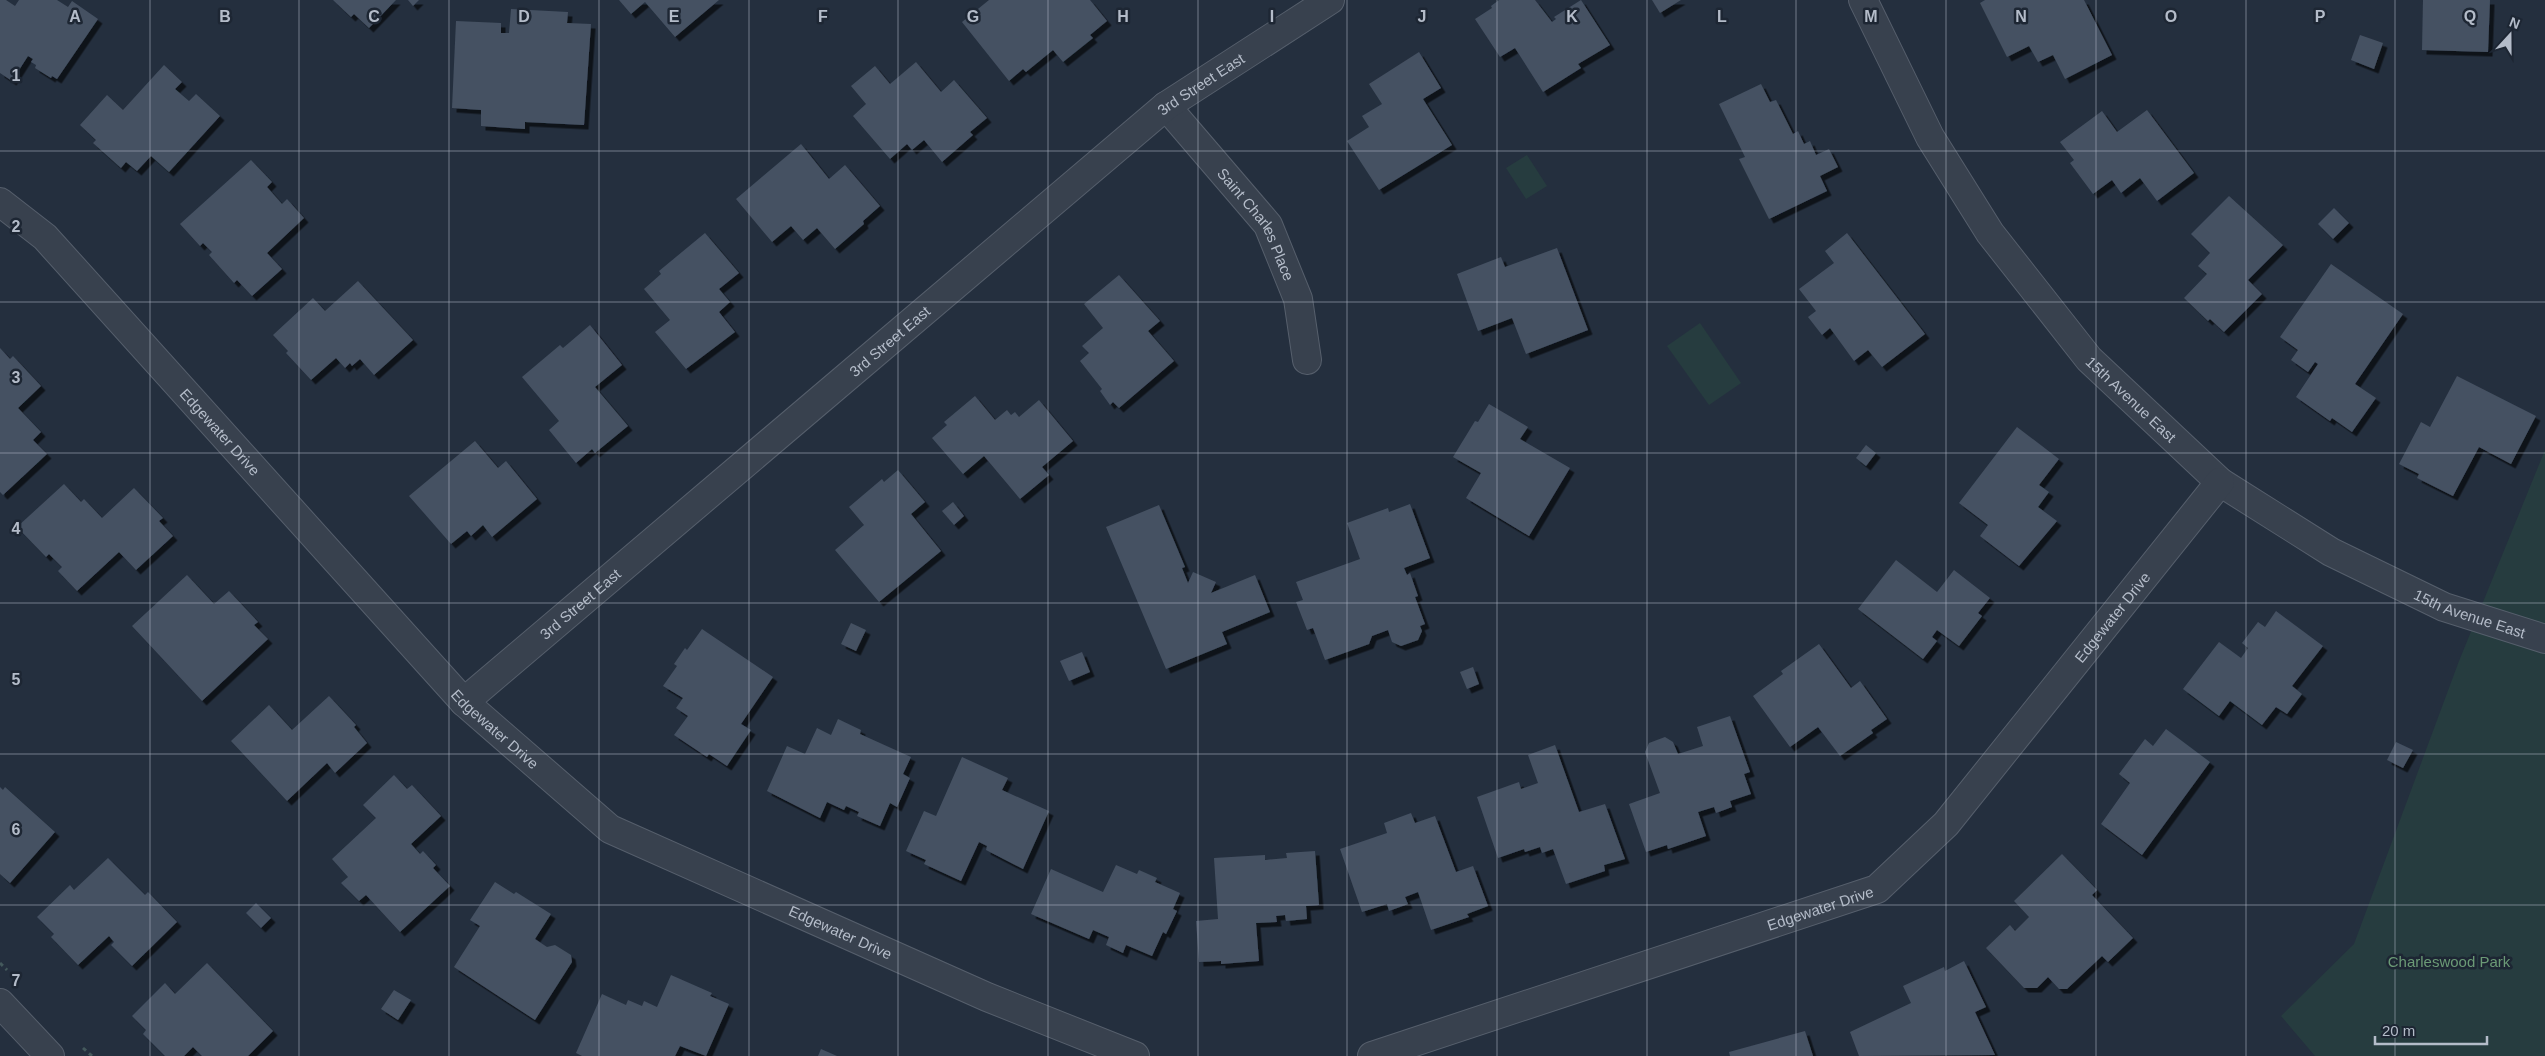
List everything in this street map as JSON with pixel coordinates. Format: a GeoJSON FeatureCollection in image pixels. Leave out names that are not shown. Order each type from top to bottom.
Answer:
{"type":"FeatureCollection","features":[{"type":"Feature","properties":{"kind":"street","name":"3rd Street East"},"geometry":{"type":"LineString","coordinates":[[464,702],[1166,106],[1330,0]]}},
{"type":"Feature","properties":{"kind":"street","name":"15th Avenue East"},"geometry":{"type":"LineString","coordinates":[[1863,0],[1930,137],[1990,232],[2089,359],[2220,482],[2331,552],[2444,607],[2545,639]]}},
{"type":"Feature","properties":{"kind":"street","name":"Saint Charles Place"},"geometry":{"type":"LineString","coordinates":[[1166,106],[1268,225],[1298,299],[1307,360]]}},
{"type":"Feature","properties":{"kind":"street","name":"Edgewater Drive"},"geometry":{"type":"LineString","coordinates":[[0,202],[45,237],[464,702],[610,829],[987,998],[1135,1056]]}},
{"type":"Feature","properties":{"kind":"street","name":"Edgewater Drive"},"geometry":{"type":"LineString","coordinates":[[1372,1056],[1877,888],[1946,824],[2220,482]]}},
{"type":"Feature","properties":{"kind":"street"},"geometry":{"type":"LineString","coordinates":[[0,1003],[50,1056]]}},
{"type":"Feature","properties":{"kind":"green space"},"geometry":{"type":"Polygon","coordinates":[[[1527,155],[1547,186],[1526,199],[1506,168],[1527,155]]]}},
{"type":"Feature","properties":{"kind":"green space"},"geometry":{"type":"Polygon","coordinates":[[[1700,323],[1741,383],[1709,405],[1667,346],[1700,323]]]}},
{"type":"Feature","properties":{"kind":"green space","name":"Charleswood Park"},"geometry":{"type":"Polygon","coordinates":[[[2545,450],[2545,1056],[2315,1056],[2281,1016],[2354,944],[2459,661],[2545,450]]]}},
{"type":"Feature","properties":{"kind":"building"},"geometry":{"type":"Polygon","coordinates":[[[0,0],[6,0],[15,6],[19,0],[57,0],[68,7],[72,1],[98,19],[57,79],[52,76],[51,78],[35,68],[36,65],[31,62],[33,59],[28,56],[12,81],[0,73],[0,0]]]}},
{"type":"Feature","properties":{"kind":"building"},"geometry":{"type":"Polygon","coordinates":[[[333,0],[396,0],[369,28],[354,14],[351,17],[333,0]]]}},
{"type":"Feature","properties":{"kind":"building"},"geometry":{"type":"Polygon","coordinates":[[[408,0],[419,0],[413,6],[408,0]]]}},
{"type":"Feature","properties":{"kind":"building"},"geometry":{"type":"Polygon","coordinates":[[[619,0],[719,0],[675,37],[645,2],[631,14],[619,0]]]}},
{"type":"Feature","properties":{"kind":"building"},"geometry":{"type":"Polygon","coordinates":[[[989,0],[1090,0],[1107,21],[1090,35],[1093,38],[1063,62],[1053,50],[1026,72],[1023,69],[1009,81],[962,22],[989,0]]]}},
{"type":"Feature","properties":{"kind":"building"},"geometry":{"type":"Polygon","coordinates":[[[1499,0],[1535,0],[1552,22],[1556,19],[1554,17],[1581,0],[1610,45],[1578,64],[1581,68],[1543,92],[1515,48],[1500,57],[1475,19],[1492,8],[1491,6],[1499,0]]]}},
{"type":"Feature","properties":{"kind":"building"},"geometry":{"type":"Polygon","coordinates":[[[1652,0],[1681,0],[1660,13],[1652,0]]]}},
{"type":"Feature","properties":{"kind":"building"},"geometry":{"type":"Polygon","coordinates":[[[1985,0],[2084,0],[2112,55],[2065,79],[2053,55],[2038,62],[2029,46],[2007,57],[1980,3],[1985,0]]]}},
{"type":"Feature","properties":{"kind":"building"},"geometry":{"type":"Polygon","coordinates":[[[2423,0],[2490,0],[2488,52],[2422,50],[2423,0]]]}},
{"type":"Feature","properties":{"kind":"building"},"geometry":{"type":"Polygon","coordinates":[[[511,9],[568,12],[567,23],[591,24],[584,125],[525,122],[525,129],[481,126],[481,110],[452,108],[456,21],[501,23],[501,33],[509,33],[511,9]]]}},
{"type":"Feature","properties":{"kind":"building"},"geometry":{"type":"Polygon","coordinates":[[[2360,35],[2383,43],[2374,69],[2351,60],[2360,35]]]}},
{"type":"Feature","properties":{"kind":"building"},"geometry":{"type":"Polygon","coordinates":[[[1419,52],[1441,88],[1423,99],[1452,145],[1379,190],[1347,141],[1369,127],[1362,116],[1382,104],[1369,84],[1419,52]]]}},
{"type":"Feature","properties":{"kind":"building"},"geometry":{"type":"Polygon","coordinates":[[[916,62],[941,92],[954,80],[987,118],[970,132],[973,135],[942,162],[924,140],[912,150],[907,144],[890,159],[853,116],[866,104],[851,86],[875,66],[890,84],[916,62]]]}},
{"type":"Feature","properties":{"kind":"building"},"geometry":{"type":"Polygon","coordinates":[[[164,65],[182,82],[175,89],[189,101],[196,94],[220,116],[169,172],[151,156],[137,171],[126,162],[121,168],[93,143],[96,140],[80,125],[107,95],[123,110],[164,65]]]}},
{"type":"Feature","properties":{"kind":"building"},"geometry":{"type":"Polygon","coordinates":[[[1761,84],[1770,102],[1776,100],[1793,134],[1798,131],[1804,144],[1810,141],[1816,155],[1829,149],[1838,167],[1820,176],[1827,191],[1769,219],[1739,159],[1745,157],[1719,104],[1761,84]]]}},
{"type":"Feature","properties":{"kind":"building"},"geometry":{"type":"Polygon","coordinates":[[[2147,110],[2194,173],[2157,201],[2140,178],[2121,193],[2112,180],[2093,194],[2070,163],[2074,160],[2060,142],[2102,111],[2117,132],[2147,110]]]}},
{"type":"Feature","properties":{"kind":"building"},"geometry":{"type":"Polygon","coordinates":[[[801,144],[829,179],[845,165],[880,206],[863,221],[864,224],[835,249],[817,228],[803,240],[791,226],[772,242],[736,199],[801,144]]]}},
{"type":"Feature","properties":{"kind":"building"},"geometry":{"type":"Polygon","coordinates":[[[251,160],[272,182],[267,187],[282,204],[287,199],[304,218],[267,253],[282,269],[252,296],[237,280],[234,283],[209,255],[212,252],[203,243],[200,246],[180,224],[251,160]]]}},
{"type":"Feature","properties":{"kind":"building"},"geometry":{"type":"Polygon","coordinates":[[[2229,196],[2283,245],[2248,280],[2262,294],[2224,332],[2210,319],[2208,321],[2184,298],[2207,274],[2198,266],[2210,253],[2191,234],[2229,196]]]}},
{"type":"Feature","properties":{"kind":"building"},"geometry":{"type":"Polygon","coordinates":[[[2334,208],[2349,223],[2333,239],[2318,224],[2334,208]]]}},
{"type":"Feature","properties":{"kind":"building"},"geometry":{"type":"Polygon","coordinates":[[[705,233],[739,273],[719,289],[730,302],[719,312],[735,332],[686,369],[655,332],[670,320],[644,289],[661,274],[659,271],[705,233]]]}},
{"type":"Feature","properties":{"kind":"building"},"geometry":{"type":"Polygon","coordinates":[[[1847,233],[1925,334],[1882,367],[1868,350],[1854,361],[1830,328],[1822,335],[1808,317],[1816,311],[1799,289],[1834,263],[1825,251],[1847,233]]]}},
{"type":"Feature","properties":{"kind":"building"},"geometry":{"type":"Polygon","coordinates":[[[1557,248],[1588,330],[1526,354],[1512,318],[1478,331],[1457,274],[1501,257],[1505,267],[1557,248]]]}},
{"type":"Feature","properties":{"kind":"building"},"geometry":{"type":"Polygon","coordinates":[[[2331,264],[2403,314],[2355,384],[2376,398],[2352,432],[2332,418],[2330,421],[2296,397],[2318,364],[2315,362],[2308,372],[2291,360],[2298,350],[2280,337],[2331,264]]]}},
{"type":"Feature","properties":{"kind":"building"},"geometry":{"type":"Polygon","coordinates":[[[1119,275],[1160,321],[1148,331],[1174,361],[1119,408],[1113,402],[1110,405],[1100,391],[1102,389],[1080,361],[1089,353],[1082,346],[1103,328],[1084,304],[1119,275]]]}},
{"type":"Feature","properties":{"kind":"building"},"geometry":{"type":"Polygon","coordinates":[[[358,281],[413,340],[374,375],[360,359],[352,366],[350,363],[345,368],[336,358],[311,380],[286,353],[288,351],[273,335],[313,298],[325,311],[358,281]]]}},
{"type":"Feature","properties":{"kind":"building"},"geometry":{"type":"Polygon","coordinates":[[[590,325],[622,365],[595,387],[628,426],[595,453],[592,449],[576,463],[549,430],[559,421],[522,377],[560,345],[563,348],[590,325]]]}},
{"type":"Feature","properties":{"kind":"building"},"geometry":{"type":"Polygon","coordinates":[[[0,348],[10,359],[13,356],[41,386],[18,408],[41,432],[33,440],[47,454],[3,495],[0,492],[0,348]]]}},
{"type":"Feature","properties":{"kind":"building"},"geometry":{"type":"Polygon","coordinates":[[[2457,376],[2536,416],[2511,464],[2479,447],[2453,496],[2417,478],[2419,474],[2399,464],[2421,422],[2430,427],[2457,376]]]}},
{"type":"Feature","properties":{"kind":"building"},"geometry":{"type":"Polygon","coordinates":[[[975,396],[995,420],[1007,410],[1011,415],[1015,412],[1019,417],[1039,400],[1073,441],[1042,467],[1049,475],[1020,499],[984,456],[963,474],[932,438],[947,425],[944,422],[975,396]]]}},
{"type":"Feature","properties":{"kind":"building"},"geometry":{"type":"Polygon","coordinates":[[[1489,404],[1528,427],[1520,439],[1570,468],[1529,536],[1466,498],[1481,473],[1453,457],[1475,421],[1478,422],[1489,404]]]}},
{"type":"Feature","properties":{"kind":"building"},"geometry":{"type":"Polygon","coordinates":[[[2017,427],[2059,459],[2039,485],[2049,492],[2038,507],[2057,521],[2019,566],[1980,536],[1988,525],[1959,503],[2017,427]]]}},
{"type":"Feature","properties":{"kind":"building"},"geometry":{"type":"Polygon","coordinates":[[[475,441],[498,468],[506,461],[537,499],[492,537],[483,525],[471,536],[467,531],[451,544],[409,496],[475,441]]]}},
{"type":"Feature","properties":{"kind":"building"},"geometry":{"type":"Polygon","coordinates":[[[1866,445],[1876,453],[1866,466],[1856,458],[1866,445]]]}},
{"type":"Feature","properties":{"kind":"building"},"geometry":{"type":"Polygon","coordinates":[[[898,470],[925,502],[911,514],[941,551],[879,602],[835,550],[864,525],[849,507],[882,479],[884,482],[898,470]]]}},
{"type":"Feature","properties":{"kind":"building"},"geometry":{"type":"Polygon","coordinates":[[[64,484],[81,502],[84,499],[102,518],[134,488],[163,518],[159,521],[173,536],[136,570],[119,552],[77,591],[58,571],[62,567],[49,554],[46,557],[17,527],[64,484]]]}},
{"type":"Feature","properties":{"kind":"building"},"geometry":{"type":"Polygon","coordinates":[[[953,502],[964,516],[954,525],[942,511],[953,502]]]}},
{"type":"Feature","properties":{"kind":"building"},"geometry":{"type":"Polygon","coordinates":[[[1410,504],[1430,558],[1404,568],[1407,575],[1410,573],[1418,596],[1415,597],[1425,624],[1420,626],[1422,631],[1418,640],[1401,646],[1392,642],[1388,630],[1372,636],[1369,644],[1325,660],[1313,628],[1307,630],[1296,602],[1303,600],[1296,582],[1360,559],[1347,523],[1388,508],[1389,512],[1410,504]]]}},
{"type":"Feature","properties":{"kind":"building"},"geometry":{"type":"Polygon","coordinates":[[[1159,505],[1185,567],[1182,568],[1188,583],[1193,572],[1216,582],[1211,593],[1255,575],[1270,612],[1222,632],[1227,644],[1166,669],[1106,527],[1159,505]]]}},
{"type":"Feature","properties":{"kind":"building"},"geometry":{"type":"Polygon","coordinates":[[[1896,560],[1937,592],[1954,570],[1990,598],[1978,613],[1982,616],[1959,646],[1937,630],[1932,637],[1937,641],[1923,659],[1858,609],[1896,560]]]}},
{"type":"Feature","properties":{"kind":"building"},"geometry":{"type":"Polygon","coordinates":[[[187,575],[214,604],[229,591],[258,622],[254,625],[268,639],[202,701],[132,626],[187,575]]]}},
{"type":"Feature","properties":{"kind":"building"},"geometry":{"type":"Polygon","coordinates":[[[2276,611],[2323,646],[2292,686],[2302,694],[2287,714],[2276,707],[2262,725],[2230,701],[2219,716],[2183,689],[2219,642],[2241,658],[2248,648],[2242,643],[2258,622],[2265,627],[2276,611]]]}},
{"type":"Feature","properties":{"kind":"building"},"geometry":{"type":"Polygon","coordinates":[[[851,623],[866,630],[856,651],[841,644],[851,623]]]}},
{"type":"Feature","properties":{"kind":"building"},"geometry":{"type":"Polygon","coordinates":[[[702,629],[773,677],[741,724],[751,730],[727,766],[709,754],[707,757],[674,735],[688,716],[676,708],[683,698],[663,686],[677,666],[674,664],[702,629]]]}},
{"type":"Feature","properties":{"kind":"building"},"geometry":{"type":"Polygon","coordinates":[[[1819,644],[1851,688],[1860,681],[1887,719],[1871,730],[1873,733],[1840,756],[1818,727],[1790,747],[1753,696],[1783,674],[1781,671],[1819,644]]]}},
{"type":"Feature","properties":{"kind":"building"},"geometry":{"type":"Polygon","coordinates":[[[1082,652],[1090,672],[1069,681],[1060,661],[1082,652]]]}},
{"type":"Feature","properties":{"kind":"building"},"geometry":{"type":"Polygon","coordinates":[[[1473,667],[1479,684],[1467,689],[1460,672],[1473,667]]]}},
{"type":"Feature","properties":{"kind":"building"},"geometry":{"type":"Polygon","coordinates":[[[329,696],[356,725],[354,727],[367,743],[335,773],[327,763],[287,801],[231,741],[269,705],[292,730],[329,696]]]}},
{"type":"Feature","properties":{"kind":"building"},"geometry":{"type":"Polygon","coordinates":[[[1730,716],[1750,772],[1744,774],[1751,794],[1730,801],[1732,807],[1716,813],[1714,807],[1698,812],[1706,836],[1668,849],[1667,845],[1646,852],[1629,804],[1660,793],[1645,752],[1649,743],[1665,737],[1673,742],[1678,754],[1703,746],[1697,727],[1730,716]]]}},
{"type":"Feature","properties":{"kind":"building"},"geometry":{"type":"Polygon","coordinates":[[[838,719],[861,730],[860,734],[911,757],[903,774],[910,778],[897,807],[890,803],[880,826],[857,816],[859,812],[846,806],[844,810],[827,802],[820,818],[767,791],[787,746],[805,754],[817,728],[831,735],[838,719]]]}},
{"type":"Feature","properties":{"kind":"building"},"geometry":{"type":"Polygon","coordinates":[[[2166,729],[2210,762],[2142,855],[2101,824],[2130,783],[2119,774],[2145,739],[2153,746],[2166,729]]]}},
{"type":"Feature","properties":{"kind":"building"},"geometry":{"type":"Polygon","coordinates":[[[2396,742],[2413,750],[2403,768],[2387,760],[2396,742]]]}},
{"type":"Feature","properties":{"kind":"building"},"geometry":{"type":"Polygon","coordinates":[[[1555,745],[1579,812],[1605,804],[1625,859],[1604,865],[1605,871],[1566,884],[1553,849],[1542,853],[1540,847],[1525,852],[1524,849],[1498,858],[1477,797],[1519,782],[1521,789],[1538,783],[1528,755],[1555,745]]]}},
{"type":"Feature","properties":{"kind":"building"},"geometry":{"type":"Polygon","coordinates":[[[962,757],[1008,778],[1002,790],[1049,811],[1023,869],[986,850],[987,846],[979,842],[961,881],[924,864],[926,860],[906,851],[924,811],[936,816],[962,757]]]}},
{"type":"Feature","properties":{"kind":"building"},"geometry":{"type":"Polygon","coordinates":[[[394,775],[407,789],[412,785],[441,816],[411,844],[420,854],[423,851],[436,865],[433,868],[450,886],[400,932],[366,895],[359,901],[341,883],[348,877],[332,859],[376,818],[363,805],[394,775]]]}},
{"type":"Feature","properties":{"kind":"building"},"geometry":{"type":"Polygon","coordinates":[[[0,787],[3,790],[5,787],[55,832],[10,883],[0,874],[0,787]]]}},
{"type":"Feature","properties":{"kind":"building"},"geometry":{"type":"Polygon","coordinates":[[[1411,813],[1415,823],[1435,816],[1456,872],[1473,866],[1488,906],[1467,914],[1469,917],[1431,930],[1418,892],[1405,897],[1408,904],[1389,911],[1387,904],[1362,912],[1340,849],[1387,833],[1384,823],[1411,813]]]}},
{"type":"Feature","properties":{"kind":"building"},"geometry":{"type":"Polygon","coordinates":[[[1315,851],[1319,905],[1306,906],[1307,919],[1286,921],[1285,915],[1276,916],[1277,922],[1256,923],[1259,961],[1221,964],[1221,961],[1199,962],[1196,921],[1218,919],[1214,858],[1265,855],[1265,860],[1287,858],[1286,853],[1315,851]]]}},
{"type":"Feature","properties":{"kind":"building"},"geometry":{"type":"Polygon","coordinates":[[[2062,854],[2097,890],[2092,895],[2133,938],[2108,962],[2102,956],[2067,989],[2059,989],[2048,977],[2037,988],[2024,988],[1986,948],[2010,925],[2015,931],[2029,917],[2014,901],[2062,854]]]}},
{"type":"Feature","properties":{"kind":"building"},"geometry":{"type":"Polygon","coordinates":[[[108,858],[145,895],[148,892],[177,922],[132,966],[111,945],[114,942],[109,936],[78,965],[51,937],[54,934],[37,917],[70,885],[74,890],[108,858]]]}},
{"type":"Feature","properties":{"kind":"building"},"geometry":{"type":"Polygon","coordinates":[[[1116,865],[1137,874],[1139,870],[1157,878],[1155,882],[1180,893],[1173,909],[1177,911],[1166,934],[1163,932],[1152,956],[1126,945],[1123,953],[1106,945],[1109,937],[1093,930],[1089,939],[1031,914],[1051,869],[1103,892],[1116,865]]]}},
{"type":"Feature","properties":{"kind":"building"},"geometry":{"type":"Polygon","coordinates":[[[495,882],[514,894],[516,892],[551,914],[535,939],[547,947],[555,945],[571,955],[572,962],[535,1020],[454,967],[480,926],[470,920],[495,882]]]}},
{"type":"Feature","properties":{"kind":"building"},"geometry":{"type":"Polygon","coordinates":[[[256,903],[271,918],[261,928],[246,913],[256,903]]]}},
{"type":"Feature","properties":{"kind":"building"},"geometry":{"type":"Polygon","coordinates":[[[1964,961],[1986,1007],[1975,1012],[1995,1055],[1859,1056],[1850,1032],[1911,1003],[1903,986],[1944,967],[1945,971],[1964,961]]]}},
{"type":"Feature","properties":{"kind":"building"},"geometry":{"type":"Polygon","coordinates":[[[207,963],[273,1031],[248,1056],[202,1056],[193,1047],[184,1056],[165,1056],[143,1034],[146,1030],[132,1016],[165,983],[175,994],[207,963]]]}},
{"type":"Feature","properties":{"kind":"building"},"geometry":{"type":"Polygon","coordinates":[[[671,975],[712,993],[710,996],[729,1004],[706,1056],[680,1046],[675,1056],[582,1056],[576,1053],[602,994],[626,1005],[628,1000],[642,1006],[644,1001],[657,1007],[671,975]]]}},
{"type":"Feature","properties":{"kind":"building"},"geometry":{"type":"Polygon","coordinates":[[[394,990],[411,1000],[398,1020],[381,1009],[394,990]]]}},
{"type":"Feature","properties":{"kind":"building"},"geometry":{"type":"Polygon","coordinates":[[[1805,1031],[1813,1056],[1730,1056],[1729,1052],[1805,1031]]]}},
{"type":"Feature","properties":{"kind":"building"},"geometry":{"type":"Polygon","coordinates":[[[821,1049],[837,1056],[818,1056],[821,1049]]]}}]}
